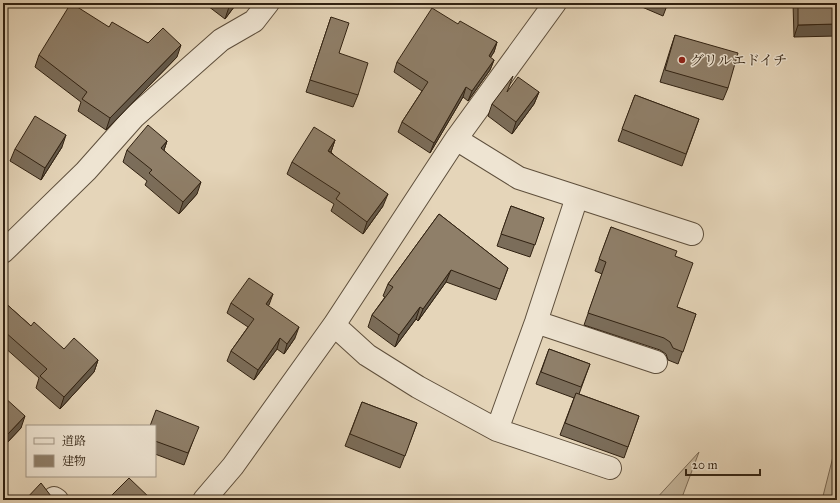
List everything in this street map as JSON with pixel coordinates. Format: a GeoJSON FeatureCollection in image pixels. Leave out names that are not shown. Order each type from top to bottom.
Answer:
{"type":"FeatureCollection","features":[{"type":"Feature","properties":{"kind":"street"},"geometry":{"type":"LineString","coordinates":[[3,252],[86,170],[134,117],[221,40],[254,21],[268,3]]}},
{"type":"Feature","properties":{"kind":"street"},"geometry":{"type":"LineString","coordinates":[[204,500],[233,466],[334,325],[456,139],[555,3]]}},
{"type":"Feature","properties":{"kind":"street"},"geometry":{"type":"LineString","coordinates":[[456,139],[520,178],[692,234]]}},
{"type":"Feature","properties":{"kind":"street"},"geometry":{"type":"LineString","coordinates":[[497,430],[536,322],[577,197]]}},
{"type":"Feature","properties":{"kind":"street"},"geometry":{"type":"LineString","coordinates":[[536,322],[656,362]]}},
{"type":"Feature","properties":{"kind":"street"},"geometry":{"type":"LineString","coordinates":[[334,325],[367,355],[418,387],[497,430],[610,468]]}},
{"type":"Feature","properties":{"kind":"shaded area"},"geometry":{"type":"Polygon","coordinates":[[[837,441],[837,500],[822,500],[837,441]]]}},
{"type":"Feature","properties":{"kind":"shaded area"},"geometry":{"type":"Polygon","coordinates":[[[699,452],[681,500],[655,500],[699,452]]]}},
{"type":"Feature","properties":{"kind":"building"},"geometry":{"type":"Polygon","coordinates":[[[71,3],[109,27],[112,22],[148,43],[163,28],[181,45],[110,118],[82,99],[87,92],[39,55],[71,3]]]}},
{"type":"Feature","properties":{"kind":"building"},"geometry":{"type":"Polygon","coordinates":[[[224,3],[232,3],[229,7],[224,3]]]}},
{"type":"Feature","properties":{"kind":"building"},"geometry":{"type":"Polygon","coordinates":[[[798,3],[837,3],[837,24],[798,25],[798,3]]]}},
{"type":"Feature","properties":{"kind":"building"},"geometry":{"type":"Polygon","coordinates":[[[432,8],[458,24],[460,21],[497,42],[489,56],[494,60],[472,91],[466,87],[434,143],[402,122],[428,82],[397,62],[432,8]]]}},
{"type":"Feature","properties":{"kind":"building"},"geometry":{"type":"Polygon","coordinates":[[[331,17],[349,23],[339,53],[368,63],[358,95],[310,80],[331,17]]]}},
{"type":"Feature","properties":{"kind":"building"},"geometry":{"type":"Polygon","coordinates":[[[675,35],[738,53],[728,88],[665,70],[675,35]]]}},
{"type":"Feature","properties":{"kind":"building"},"geometry":{"type":"Polygon","coordinates":[[[513,76],[507,92],[518,77],[539,92],[516,122],[492,104],[513,76]]]}},
{"type":"Feature","properties":{"kind":"building"},"geometry":{"type":"Polygon","coordinates":[[[635,95],[699,119],[686,154],[622,129],[635,95]]]}},
{"type":"Feature","properties":{"kind":"building"},"geometry":{"type":"Polygon","coordinates":[[[35,116],[66,135],[45,168],[15,149],[35,116]]]}},
{"type":"Feature","properties":{"kind":"building"},"geometry":{"type":"Polygon","coordinates":[[[148,125],[167,141],[161,148],[201,182],[183,202],[149,173],[152,170],[127,150],[148,125]]]}},
{"type":"Feature","properties":{"kind":"building"},"geometry":{"type":"Polygon","coordinates":[[[314,127],[335,140],[328,151],[388,194],[367,222],[336,199],[340,193],[292,162],[314,127]]]}},
{"type":"Feature","properties":{"kind":"building"},"geometry":{"type":"Polygon","coordinates":[[[511,206],[544,218],[535,245],[501,234],[511,206]]]}},
{"type":"Feature","properties":{"kind":"building"},"geometry":{"type":"Polygon","coordinates":[[[439,214],[508,268],[500,289],[451,270],[423,309],[420,307],[399,335],[372,315],[393,287],[388,284],[439,214]]]}},
{"type":"Feature","properties":{"kind":"building"},"geometry":{"type":"Polygon","coordinates":[[[611,227],[677,251],[675,256],[693,263],[677,307],[696,314],[683,352],[673,348],[670,342],[664,338],[588,313],[606,262],[599,259],[611,227]]]}},
{"type":"Feature","properties":{"kind":"building"},"geometry":{"type":"Polygon","coordinates":[[[249,278],[273,294],[266,304],[299,327],[287,344],[280,338],[258,370],[231,351],[254,319],[231,303],[249,278]]]}},
{"type":"Feature","properties":{"kind":"building"},"geometry":{"type":"Polygon","coordinates":[[[3,301],[31,326],[34,322],[64,349],[74,338],[98,360],[64,397],[40,376],[47,369],[5,332],[3,335],[3,301]]]}},
{"type":"Feature","properties":{"kind":"building"},"geometry":{"type":"Polygon","coordinates":[[[549,349],[590,364],[581,387],[541,372],[549,349]]]}},
{"type":"Feature","properties":{"kind":"building"},"geometry":{"type":"Polygon","coordinates":[[[576,393],[639,416],[628,447],[565,423],[576,393]]]}},
{"type":"Feature","properties":{"kind":"building"},"geometry":{"type":"Polygon","coordinates":[[[3,396],[25,416],[7,435],[3,431],[3,396]]]}},
{"type":"Feature","properties":{"kind":"building"},"geometry":{"type":"Polygon","coordinates":[[[362,402],[417,423],[405,456],[350,434],[362,402]]]}},
{"type":"Feature","properties":{"kind":"building"},"geometry":{"type":"Polygon","coordinates":[[[156,410],[199,427],[188,453],[156,441],[156,425],[150,425],[156,410]]]}},
{"type":"Feature","properties":{"kind":"building"},"geometry":{"type":"Polygon","coordinates":[[[129,478],[152,500],[113,500],[110,497],[129,478]]]}},
{"type":"Feature","properties":{"kind":"building"},"geometry":{"type":"Polygon","coordinates":[[[41,483],[56,500],[25,500],[41,483]]]}},
{"type":"Feature","properties":{"kind":"place","name":"グリルエドイチ"},"geometry":{"type":"Point","coordinates":[682,60]}}]}
